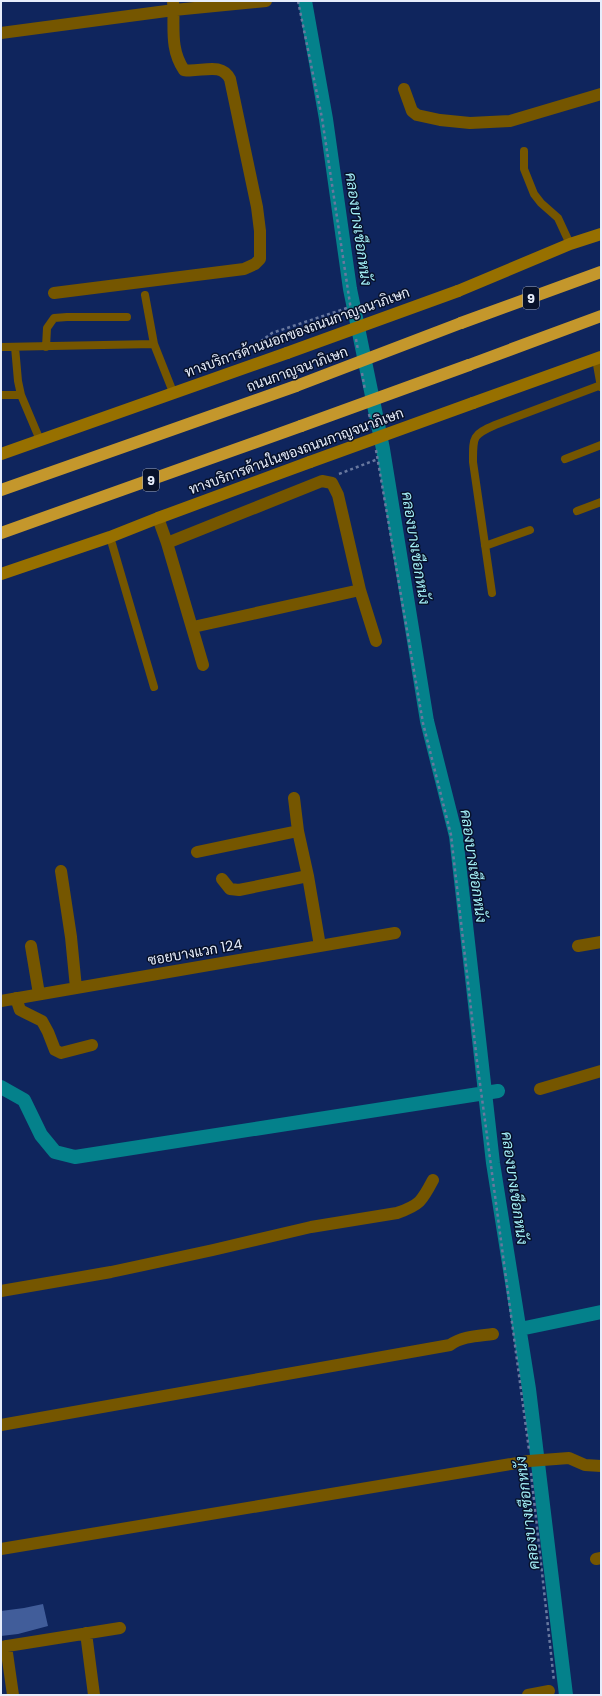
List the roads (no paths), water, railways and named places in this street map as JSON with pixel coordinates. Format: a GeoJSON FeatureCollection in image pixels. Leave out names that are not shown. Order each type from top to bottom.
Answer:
{"type":"FeatureCollection","features":[{"type":"Feature","properties":{"kind":"highway","name":"ถนนกาญจนาภิเษก"},"geometry":{"type":"LineString","coordinates":[[1,490],[296,386],[461,323],[601,272]]}},
{"type":"Feature","properties":{"kind":"highway","name":"9"},"geometry":{"type":"LineString","coordinates":[[1,533],[301,426],[601,316]]}},
{"type":"Feature","properties":{"kind":"main road","name":"ทางบริการด้านนอกของถนนกาญจนาภิเษก"},"geometry":{"type":"LineString","coordinates":[[1,454],[458,291],[570,244],[601,234]]}},
{"type":"Feature","properties":{"kind":"main road","name":"ทางบริการด้านในของถนนกาญจนาภิเษก"},"geometry":{"type":"LineString","coordinates":[[1,574],[110,537],[310,462],[598,358]]}},
{"type":"Feature","properties":{"kind":"street"},"geometry":{"type":"LineString","coordinates":[[1,33],[174,6],[266,1]]}},
{"type":"Feature","properties":{"kind":"street"},"geometry":{"type":"LineString","coordinates":[[54,293],[244,269],[255,264],[260,259],[260,231],[257,207],[230,79],[227,73],[222,70],[184,70],[179,63],[173,39],[174,6]]}},
{"type":"Feature","properties":{"kind":"street"},"geometry":{"type":"LineString","coordinates":[[404,88],[412,111],[417,115],[440,120],[470,123],[510,121],[601,94]]}},
{"type":"Feature","properties":{"kind":"street"},"geometry":{"type":"LineString","coordinates":[[167,543],[322,482],[332,483],[338,494],[360,590],[376,641]]}},
{"type":"Feature","properties":{"kind":"street"},"geometry":{"type":"LineString","coordinates":[[158,518],[193,627],[203,665]]}},
{"type":"Feature","properties":{"kind":"street"},"geometry":{"type":"LineString","coordinates":[[193,627],[360,590]]}},
{"type":"Feature","properties":{"kind":"street"},"geometry":{"type":"LineString","coordinates":[[294,798],[298,831],[308,876],[320,946]]}},
{"type":"Feature","properties":{"kind":"street"},"geometry":{"type":"LineString","coordinates":[[197,852],[298,831]]}},
{"type":"Feature","properties":{"kind":"street"},"geometry":{"type":"LineString","coordinates":[[61,872],[71,937],[76,988]]}},
{"type":"Feature","properties":{"kind":"street"},"geometry":{"type":"LineString","coordinates":[[222,879],[230,889],[239,890],[308,876]]}},
{"type":"Feature","properties":{"kind":"street","name":"ซอยบางแวก 124"},"geometry":{"type":"LineString","coordinates":[[1,1001],[395,932]]}},
{"type":"Feature","properties":{"kind":"street"},"geometry":{"type":"LineString","coordinates":[[578,946],[601,942]]}},
{"type":"Feature","properties":{"kind":"street"},"geometry":{"type":"LineString","coordinates":[[31,946],[39,994]]}},
{"type":"Feature","properties":{"kind":"street"},"geometry":{"type":"LineString","coordinates":[[16,998],[20,1010],[42,1021],[55,1050],[61,1053],[92,1045]]}},
{"type":"Feature","properties":{"kind":"street"},"geometry":{"type":"LineString","coordinates":[[540,1089],[601,1071]]}},
{"type":"Feature","properties":{"kind":"street"},"geometry":{"type":"LineString","coordinates":[[1,1291],[132,1267],[311,1227],[397,1213],[410,1208],[421,1201],[433,1180]]}},
{"type":"Feature","properties":{"kind":"street"},"geometry":{"type":"LineString","coordinates":[[1,1425],[450,1345],[456,1340],[463,1338],[493,1334]]}},
{"type":"Feature","properties":{"kind":"street"},"geometry":{"type":"LineString","coordinates":[[1,1549],[529,1461],[569,1458],[591,1466],[601,1466]]}},
{"type":"Feature","properties":{"kind":"street"},"geometry":{"type":"LineString","coordinates":[[13,1695],[4,1647],[120,1628]]}},
{"type":"Feature","properties":{"kind":"street"},"geometry":{"type":"LineString","coordinates":[[86,1634],[94,1695]]}},
{"type":"Feature","properties":{"kind":"street"},"geometry":{"type":"LineString","coordinates":[[528,1695],[552,1689]]}},
{"type":"Feature","properties":{"kind":"lane"},"geometry":{"type":"LineString","coordinates":[[524,151],[524,169],[534,194],[541,203],[558,218],[570,244]]}},
{"type":"Feature","properties":{"kind":"lane"},"geometry":{"type":"LineString","coordinates":[[145,296],[154,344],[173,392]]}},
{"type":"Feature","properties":{"kind":"lane"},"geometry":{"type":"LineString","coordinates":[[46,347],[47,328],[54,318],[127,317]]}},
{"type":"Feature","properties":{"kind":"lane"},"geometry":{"type":"LineString","coordinates":[[1,347],[154,344]]}},
{"type":"Feature","properties":{"kind":"lane"},"geometry":{"type":"LineString","coordinates":[[15,347],[21,395],[40,440]]}},
{"type":"Feature","properties":{"kind":"lane"},"geometry":{"type":"LineString","coordinates":[[492,593],[474,462],[473,446],[475,438],[480,431],[601,386],[598,358]]}},
{"type":"Feature","properties":{"kind":"lane"},"geometry":{"type":"LineString","coordinates":[[1,396],[21,395]]}},
{"type":"Feature","properties":{"kind":"lane"},"geometry":{"type":"LineString","coordinates":[[565,459],[601,445]]}},
{"type":"Feature","properties":{"kind":"lane"},"geometry":{"type":"LineString","coordinates":[[577,511],[601,502]]}},
{"type":"Feature","properties":{"kind":"lane"},"geometry":{"type":"LineString","coordinates":[[485,546],[530,530]]}},
{"type":"Feature","properties":{"kind":"lane"},"geometry":{"type":"LineString","coordinates":[[110,537],[154,686]]}},
{"type":"Feature","properties":{"kind":"waterway","name":"คลองบางเชือกหนัง"},"geometry":{"type":"LineString","coordinates":[[305,1],[326,119],[350,289],[383,449],[427,721],[456,836],[493,1163],[529,1389],[566,1695]]}},
{"type":"Feature","properties":{"kind":"waterway"},"geometry":{"type":"LineString","coordinates":[[1,1087],[24,1100],[41,1135],[55,1152],[75,1157],[498,1091]]}},
{"type":"Feature","properties":{"kind":"waterway"},"geometry":{"type":"LineString","coordinates":[[520,1329],[601,1312]]}}]}
